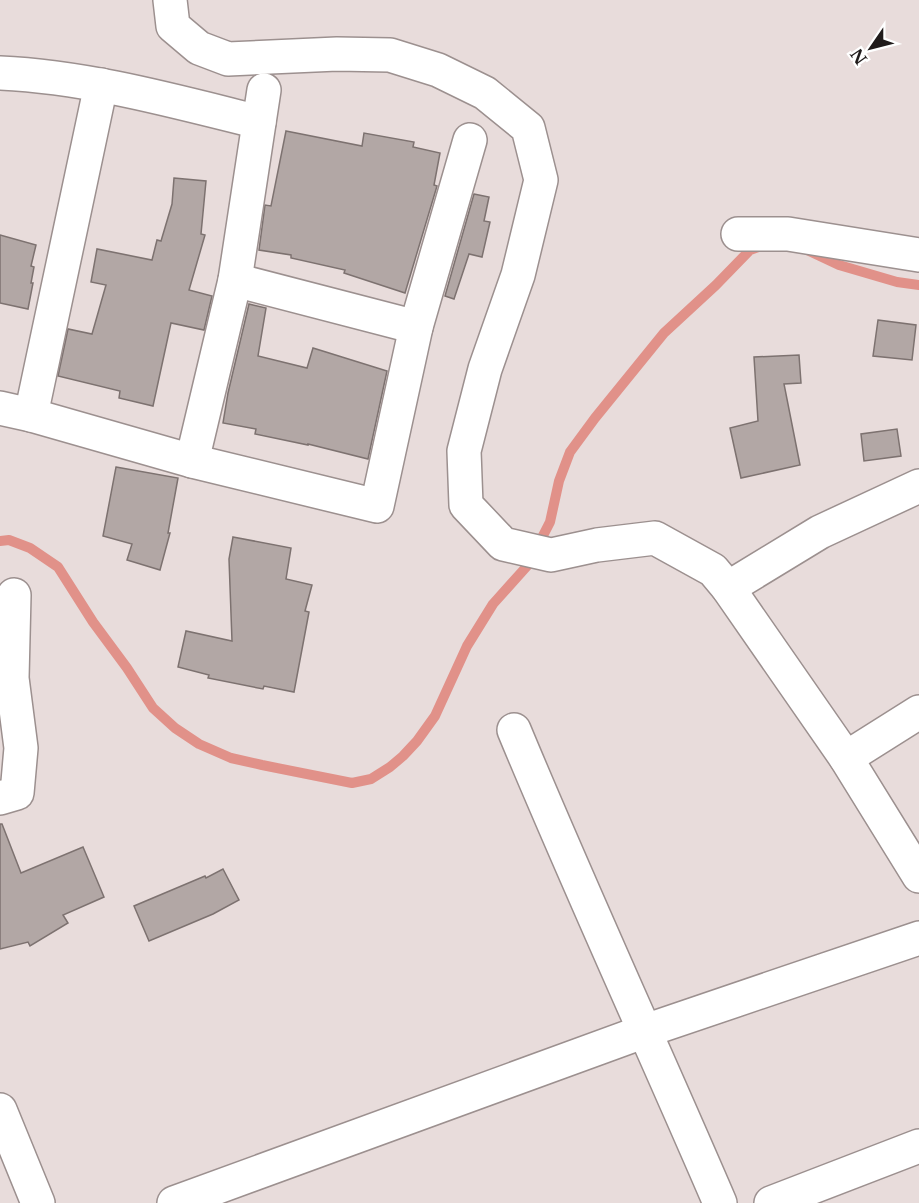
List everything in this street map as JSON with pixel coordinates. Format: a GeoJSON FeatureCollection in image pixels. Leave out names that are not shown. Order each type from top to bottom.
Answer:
{"type":"FeatureCollection","features":[{"type":"Feature","properties":{"kind":"street"},"geometry":{"type":"LineString","coordinates":[[170,0],[173,26],[199,48],[228,59],[337,54],[390,55],[438,70],[485,93],[528,128],[541,180],[518,275],[485,369],[464,451],[466,504],[503,544],[551,555],[597,545],[655,538],[721,579],[846,758],[919,876]]}},
{"type":"Feature","properties":{"kind":"street"},"geometry":{"type":"LineString","coordinates":[[0,73],[101,85],[259,122]]}},
{"type":"Feature","properties":{"kind":"street"},"geometry":{"type":"LineString","coordinates":[[101,85],[16,411],[192,462],[377,506],[416,327],[470,140]]}},
{"type":"Feature","properties":{"kind":"street"},"geometry":{"type":"LineString","coordinates":[[192,462],[235,280],[264,90]]}},
{"type":"Feature","properties":{"kind":"street"},"geometry":{"type":"LineString","coordinates":[[738,234],[788,234],[919,255]]}},
{"type":"Feature","properties":{"kind":"street"},"geometry":{"type":"LineString","coordinates":[[235,280],[416,327]]}},
{"type":"Feature","properties":{"kind":"street"},"geometry":{"type":"LineString","coordinates":[[721,579],[919,486]]}},
{"type":"Feature","properties":{"kind":"street"},"geometry":{"type":"LineString","coordinates":[[0,798],[17,793],[21,748],[6,678],[14,595]]}},
{"type":"Feature","properties":{"kind":"street"},"geometry":{"type":"LineString","coordinates":[[846,758],[919,712]]}},
{"type":"Feature","properties":{"kind":"street"},"geometry":{"type":"LineString","coordinates":[[514,730],[560,841],[720,1203]]}},
{"type":"Feature","properties":{"kind":"street"},"geometry":{"type":"LineString","coordinates":[[174,1203],[645,1031],[919,938]]}},
{"type":"Feature","properties":{"kind":"street"},"geometry":{"type":"LineString","coordinates":[[0,1110],[38,1203]]}},
{"type":"Feature","properties":{"kind":"street"},"geometry":{"type":"LineString","coordinates":[[771,1203],[919,1146]]}},
{"type":"Feature","properties":{"kind":"building"},"geometry":{"type":"Polygon","coordinates":[[[286,131],[362,146],[364,133],[414,142],[413,147],[440,153],[434,185],[437,186],[405,293],[344,273],[345,270],[291,258],[291,255],[259,250],[265,205],[271,206],[286,131]]]}},
{"type":"Feature","properties":{"kind":"building"},"geometry":{"type":"Polygon","coordinates":[[[174,178],[206,181],[201,234],[205,235],[189,290],[212,296],[204,330],[171,323],[153,406],[119,398],[120,391],[58,376],[68,329],[92,334],[106,285],[91,282],[97,249],[152,260],[157,240],[161,241],[172,204],[174,178]]]}},
{"type":"Feature","properties":{"kind":"building"},"geometry":{"type":"Polygon","coordinates":[[[474,194],[489,197],[484,221],[490,222],[482,257],[469,254],[454,299],[445,296],[474,194]]]}},
{"type":"Feature","properties":{"kind":"building"},"geometry":{"type":"Polygon","coordinates":[[[0,235],[36,245],[31,266],[34,267],[31,283],[33,283],[28,309],[0,303],[0,235]]]}},
{"type":"Feature","properties":{"kind":"building"},"geometry":{"type":"Polygon","coordinates":[[[249,304],[266,308],[258,356],[307,368],[313,348],[387,371],[368,459],[255,434],[256,429],[223,423],[249,304]]]}},
{"type":"Feature","properties":{"kind":"building"},"geometry":{"type":"Polygon","coordinates":[[[878,320],[916,325],[912,360],[873,356],[878,320]]]}},
{"type":"Feature","properties":{"kind":"building"},"geometry":{"type":"Polygon","coordinates":[[[799,355],[801,383],[784,384],[800,465],[741,478],[730,428],[758,421],[754,357],[799,355]]]}},
{"type":"Feature","properties":{"kind":"building"},"geometry":{"type":"Polygon","coordinates":[[[897,429],[901,456],[864,461],[861,434],[897,429]]]}},
{"type":"Feature","properties":{"kind":"building"},"geometry":{"type":"Polygon","coordinates":[[[116,467],[178,478],[168,533],[170,533],[160,570],[127,560],[132,544],[103,536],[116,467]]]}},
{"type":"Feature","properties":{"kind":"building"},"geometry":{"type":"Polygon","coordinates":[[[233,537],[291,548],[286,579],[312,585],[305,611],[309,612],[294,692],[264,686],[263,689],[208,678],[209,675],[178,667],[186,631],[232,641],[229,559],[233,537]]]}},
{"type":"Feature","properties":{"kind":"building"},"geometry":{"type":"Polygon","coordinates":[[[0,824],[2,824],[21,873],[83,847],[104,897],[63,915],[68,923],[30,946],[28,942],[0,949],[0,824]]]}},
{"type":"Feature","properties":{"kind":"building"},"geometry":{"type":"Polygon","coordinates":[[[223,869],[239,900],[213,914],[149,941],[134,906],[223,869]]]}},
{"type":"Feature","properties":{"kind":"waterway"},"geometry":{"type":"LineString","coordinates":[[0,541],[9,540],[30,548],[58,567],[153,708],[175,728],[199,744],[231,758],[262,765],[352,783],[371,779],[390,767],[417,741],[435,716],[467,646],[493,604],[528,565],[550,522],[559,481],[570,452],[664,333],[750,250],[761,246]]}},
{"type":"Feature","properties":{"kind":"waterway"},"geometry":{"type":"LineString","coordinates":[[805,249],[839,265],[897,282],[919,285]]}}]}
